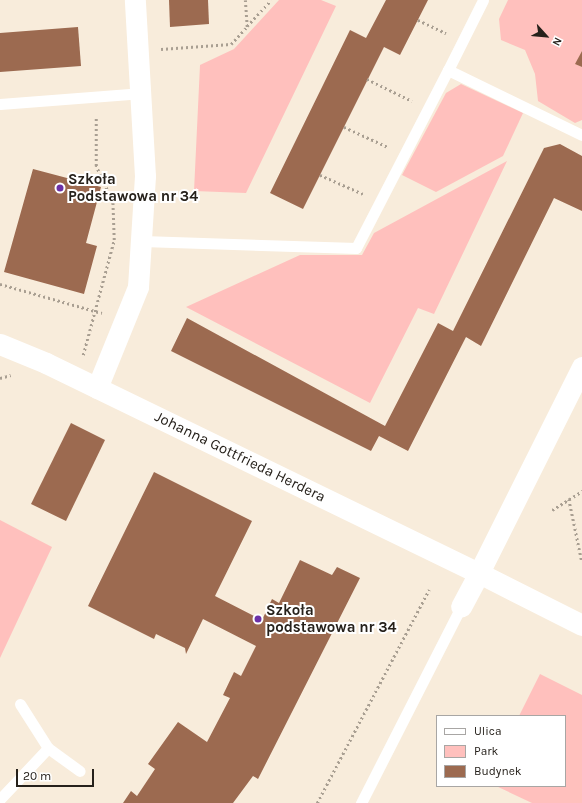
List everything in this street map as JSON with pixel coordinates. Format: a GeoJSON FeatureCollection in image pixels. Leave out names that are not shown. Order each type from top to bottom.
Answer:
{"type":"FeatureCollection","features":[{"type":"Feature","properties":{"kind":"street"},"geometry":{"type":"LineString","coordinates":[[97,388],[138,287],[142,241],[143,93],[135,0]]}},
{"type":"Feature","properties":{"kind":"street","name":"Johanna Gottfrieda Herdera"},"geometry":{"type":"LineString","coordinates":[[0,344],[97,388],[479,573],[582,625]]}},
{"type":"Feature","properties":{"kind":"street"},"geometry":{"type":"LineString","coordinates":[[461,607],[582,367]]}},
{"type":"Feature","properties":{"kind":"lane"},"geometry":{"type":"LineString","coordinates":[[142,241],[356,248],[483,0]]}},
{"type":"Feature","properties":{"kind":"lane"},"geometry":{"type":"LineString","coordinates":[[448,70],[582,135]]}},
{"type":"Feature","properties":{"kind":"lane"},"geometry":{"type":"LineString","coordinates":[[0,104],[143,93]]}},
{"type":"Feature","properties":{"kind":"lane"},"geometry":{"type":"LineString","coordinates":[[361,803],[461,607]]}},
{"type":"Feature","properties":{"kind":"lane"},"geometry":{"type":"LineString","coordinates":[[20,704],[48,748],[80,770]]}},
{"type":"Feature","properties":{"kind":"lane"},"geometry":{"type":"LineString","coordinates":[[0,799],[48,748]]}},
{"type":"Feature","properties":{"kind":"path"},"geometry":{"type":"LineString","coordinates":[[245,0],[247,27]]}},
{"type":"Feature","properties":{"kind":"path"},"geometry":{"type":"LineString","coordinates":[[155,50],[231,44],[271,0]]}},
{"type":"Feature","properties":{"kind":"path"},"geometry":{"type":"LineString","coordinates":[[418,20],[463,41]]}},
{"type":"Feature","properties":{"kind":"path"},"geometry":{"type":"LineString","coordinates":[[367,79],[428,108]]}},
{"type":"Feature","properties":{"kind":"path"},"geometry":{"type":"LineString","coordinates":[[82,357],[114,240],[113,203],[96,166],[96,112]]}},
{"type":"Feature","properties":{"kind":"path"},"geometry":{"type":"LineString","coordinates":[[344,127],[404,155]]}},
{"type":"Feature","properties":{"kind":"path"},"geometry":{"type":"LineString","coordinates":[[320,175],[380,202]]}},
{"type":"Feature","properties":{"kind":"path"},"geometry":{"type":"LineString","coordinates":[[0,284],[109,315]]}},
{"type":"Feature","properties":{"kind":"path"},"geometry":{"type":"LineString","coordinates":[[76,355],[82,357],[90,353]]}},
{"type":"Feature","properties":{"kind":"path"},"geometry":{"type":"LineString","coordinates":[[552,510],[582,491]]}},
{"type":"Feature","properties":{"kind":"path"},"geometry":{"type":"LineString","coordinates":[[569,499],[582,562]]}},
{"type":"Feature","properties":{"kind":"path"},"geometry":{"type":"LineString","coordinates":[[317,803],[429,590]]}},
{"type":"Feature","properties":{"kind":"green space"},"geometry":{"type":"Polygon","coordinates":[[[279,0],[321,0],[336,6],[246,193],[194,191],[200,65],[234,49],[279,0]]]}},
{"type":"Feature","properties":{"kind":"green space"},"geometry":{"type":"Polygon","coordinates":[[[508,0],[582,0],[582,51],[576,64],[582,67],[582,120],[575,123],[538,101],[535,74],[525,50],[501,40],[499,19],[508,0]]]}},
{"type":"Feature","properties":{"kind":"green space"},"geometry":{"type":"Polygon","coordinates":[[[461,84],[523,113],[503,156],[436,192],[402,175],[446,93],[461,84]]]}},
{"type":"Feature","properties":{"kind":"green space"},"geometry":{"type":"Polygon","coordinates":[[[507,161],[434,314],[418,308],[370,403],[186,307],[300,255],[362,255],[374,233],[507,161]]]}},
{"type":"Feature","properties":{"kind":"green space"},"geometry":{"type":"Polygon","coordinates":[[[0,520],[52,547],[0,658],[0,520]]]}},
{"type":"Feature","properties":{"kind":"green space"},"geometry":{"type":"Polygon","coordinates":[[[540,674],[582,695],[582,803],[532,803],[498,787],[566,787],[566,715],[520,715],[540,674]]]}},
{"type":"Feature","properties":{"kind":"building"},"geometry":{"type":"Polygon","coordinates":[[[169,0],[208,0],[209,24],[170,27],[169,0]]]}},
{"type":"Feature","properties":{"kind":"building"},"geometry":{"type":"Polygon","coordinates":[[[386,0],[428,0],[400,55],[384,47],[303,209],[270,193],[350,30],[366,38],[386,0]]]}},
{"type":"Feature","properties":{"kind":"building"},"geometry":{"type":"Polygon","coordinates":[[[78,27],[81,66],[0,72],[0,33],[78,27]]]}},
{"type":"Feature","properties":{"kind":"building"},"geometry":{"type":"Polygon","coordinates":[[[582,51],[582,67],[575,64],[582,51]]]}},
{"type":"Feature","properties":{"kind":"building"},"geometry":{"type":"Polygon","coordinates":[[[560,144],[582,156],[582,211],[554,198],[481,346],[466,337],[408,451],[379,436],[371,451],[171,351],[187,318],[385,426],[438,323],[453,331],[544,148],[560,144]]]}},
{"type":"Feature","properties":{"kind":"building"},"geometry":{"type":"Polygon","coordinates":[[[33,169],[101,187],[86,243],[97,246],[84,294],[4,272],[33,169]]]}},
{"type":"Feature","properties":{"kind":"building"},"geometry":{"type":"Polygon","coordinates":[[[71,423],[105,440],[66,521],[31,504],[71,423]]]}},
{"type":"Feature","properties":{"kind":"building"},"geometry":{"type":"Polygon","coordinates":[[[154,472],[252,521],[215,596],[262,620],[272,599],[279,603],[300,560],[332,575],[337,567],[360,578],[258,779],[253,776],[233,803],[123,803],[131,791],[137,796],[155,769],[148,764],[178,722],[207,742],[230,698],[223,695],[234,672],[241,676],[256,646],[203,619],[186,654],[185,648],[156,634],[154,639],[88,606],[154,472]]]}},
{"type":"Feature","properties":{"kind":"place","name":"Szkoła Podstawowa nr 34"},"geometry":{"type":"Point","coordinates":[60,188]}},
{"type":"Feature","properties":{"kind":"place","name":"Szkoła podstawowa nr 34"},"geometry":{"type":"Point","coordinates":[258,619]}}]}
